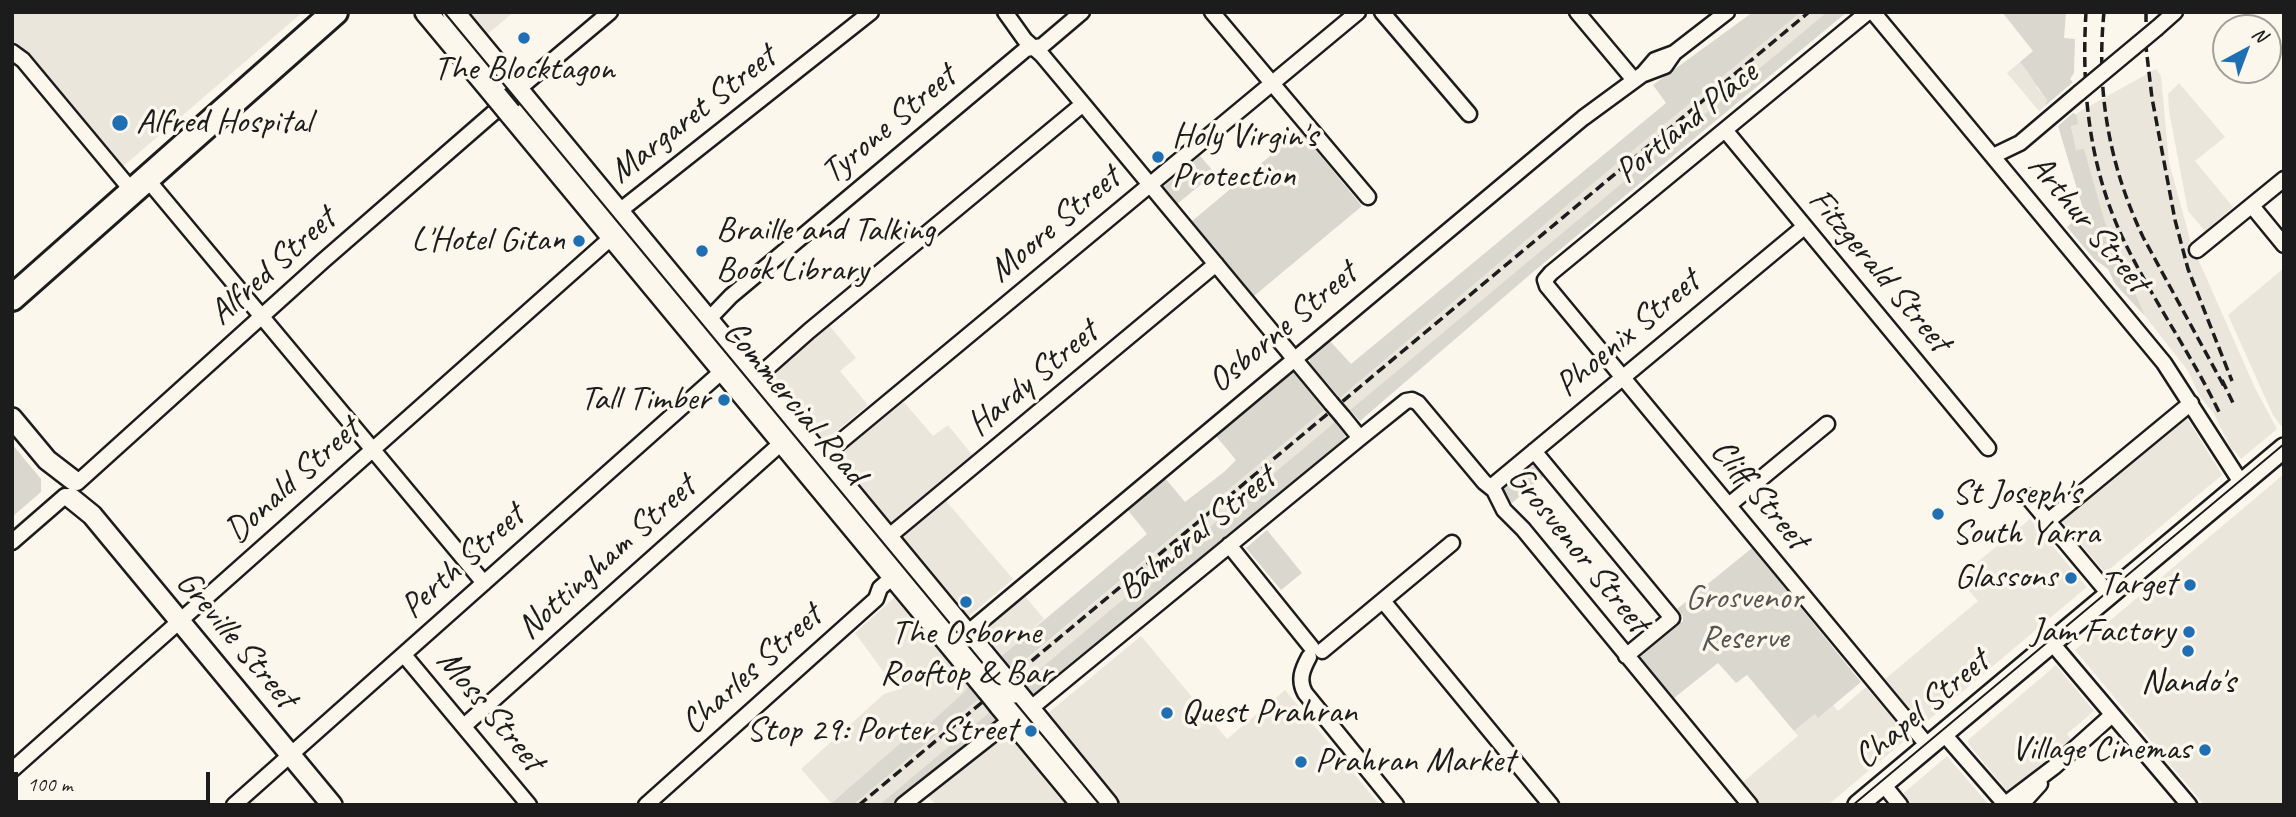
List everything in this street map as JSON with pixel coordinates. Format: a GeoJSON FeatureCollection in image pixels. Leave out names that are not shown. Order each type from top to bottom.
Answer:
{"type":"FeatureCollection","features":[{"type":"Feature","properties":{"kind":"highway"},"geometry":{"type":"LineString","coordinates":[[12,298],[335,12]]}},
{"type":"Feature","properties":{"kind":"main road","name":"Commercial Road"},"geometry":{"type":"LineString","coordinates":[[426,12],[617,213],[822,457],[967,634],[1083,805]]}},
{"type":"Feature","properties":{"kind":"main road","name":"Commercial Road"},"geometry":{"type":"LineString","coordinates":[[453,12],[508,99],[612,237],[787,439],[894,576],[1107,805]]}},
{"type":"Feature","properties":{"kind":"street","name":"Alfred Street"},"geometry":{"type":"LineString","coordinates":[[12,542],[261,317],[610,12]]}},
{"type":"Feature","properties":{"kind":"street","name":"Margaret Street"},"geometry":{"type":"LineString","coordinates":[[617,213],[871,12]]}},
{"type":"Feature","properties":{"kind":"street"},"geometry":{"type":"LineString","coordinates":[[1005,12],[1025,40],[1083,104],[1360,438]]}},
{"type":"Feature","properties":{"kind":"street","name":"Tyrone Street"},"geometry":{"type":"LineString","coordinates":[[708,321],[731,296],[1026,49],[1042,46],[1082,12]]}},
{"type":"Feature","properties":{"kind":"street"},"geometry":{"type":"LineString","coordinates":[[1212,12],[1368,197]]}},
{"type":"Feature","properties":{"kind":"street","name":"Moore Street"},"geometry":{"type":"LineString","coordinates":[[822,457],[1358,12]]}},
{"type":"Feature","properties":{"kind":"street"},"geometry":{"type":"LineString","coordinates":[[1382,12],[1469,114]]}},
{"type":"Feature","properties":{"kind":"street"},"geometry":{"type":"LineString","coordinates":[[1577,12],[1638,77]]}},
{"type":"Feature","properties":{"kind":"street","name":"Osborne Street"},"geometry":{"type":"LineString","coordinates":[[967,634],[1572,127],[1638,77],[1660,69],[1674,53],[1727,12]]}},
{"type":"Feature","properties":{"kind":"street","name":"Portland Place"},"geometry":{"type":"LineString","coordinates":[[1545,280],[1870,12]]}},
{"type":"Feature","properties":{"kind":"street","name":"Arthur Street"},"geometry":{"type":"LineString","coordinates":[[1870,12],[2152,348],[2191,403],[2242,484]]}},
{"type":"Feature","properties":{"kind":"street"},"geometry":{"type":"LineString","coordinates":[[1993,156],[2020,143],[2175,12]]}},
{"type":"Feature","properties":{"kind":"street"},"geometry":{"type":"LineString","coordinates":[[12,52],[140,185],[261,317],[484,583]]}},
{"type":"Feature","properties":{"kind":"street"},"geometry":{"type":"LineString","coordinates":[[756,378],[1083,104]]}},
{"type":"Feature","properties":{"kind":"street","name":"Fitzgerald Street"},"geometry":{"type":"LineString","coordinates":[[1725,130],[1987,448]]}},
{"type":"Feature","properties":{"kind":"street"},"geometry":{"type":"LineString","coordinates":[[2197,250],[2284,179]]}},
{"type":"Feature","properties":{"kind":"street"},"geometry":{"type":"LineString","coordinates":[[2252,206],[2284,245]]}},
{"type":"Feature","properties":{"kind":"street","name":"Phoenix Street"},"geometry":{"type":"LineString","coordinates":[[1491,487],[1804,228]]}},
{"type":"Feature","properties":{"kind":"street","name":"Donald Street"},"geometry":{"type":"LineString","coordinates":[[12,770],[612,237]]}},
{"type":"Feature","properties":{"kind":"street","name":"Hardy Street"},"geometry":{"type":"LineString","coordinates":[[887,538],[1216,264]]}},
{"type":"Feature","properties":{"kind":"street","name":"Cliff Street"},"geometry":{"type":"LineString","coordinates":[[1545,280],[1547,286],[1928,746]]}},
{"type":"Feature","properties":{"kind":"street","name":"Perth Street"},"geometry":{"type":"LineString","coordinates":[[234,805],[727,367]]}},
{"type":"Feature","properties":{"kind":"street","name":"Balmoral Street"},"geometry":{"type":"LineString","coordinates":[[903,805],[1010,701],[1229,545],[1406,401],[1412,400]]}},
{"type":"Feature","properties":{"kind":"street","name":"Grosvenor Street"},"geometry":{"type":"LineString","coordinates":[[1412,400],[1418,403],[1491,487],[1504,510],[1523,529],[1750,805]]}},
{"type":"Feature","properties":{"kind":"street"},"geometry":{"type":"LineString","coordinates":[[2048,521],[2191,403]]}},
{"type":"Feature","properties":{"kind":"street","name":"Greville Street"},"geometry":{"type":"LineString","coordinates":[[12,418],[332,805]]}},
{"type":"Feature","properties":{"kind":"street"},"geometry":{"type":"LineString","coordinates":[[1729,505],[1828,424]]}},
{"type":"Feature","properties":{"kind":"street","name":"Nottingham Street"},"geometry":{"type":"LineString","coordinates":[[464,726],[787,439]]}},
{"type":"Feature","properties":{"kind":"street","name":"Chapel Street"},"geometry":{"type":"LineString","coordinates":[[1858,805],[2284,449]]}},
{"type":"Feature","properties":{"kind":"street"},"geometry":{"type":"LineString","coordinates":[[1534,451],[1672,618],[1626,656]]}},
{"type":"Feature","properties":{"kind":"street"},"geometry":{"type":"LineString","coordinates":[[2027,496],[2109,594]]}},
{"type":"Feature","properties":{"kind":"street"},"geometry":{"type":"LineString","coordinates":[[1396,805],[1305,693],[1301,687],[1301,675],[1314,652],[1383,601],[1452,543]]}},
{"type":"Feature","properties":{"kind":"street"},"geometry":{"type":"LineString","coordinates":[[1229,545],[1314,652]]}},
{"type":"Feature","properties":{"kind":"street","name":"Charles Street"},"geometry":{"type":"LineString","coordinates":[[646,805],[876,599],[880,588],[894,576]]}},
{"type":"Feature","properties":{"kind":"street"},"geometry":{"type":"LineString","coordinates":[[1383,601],[1551,805]]}},
{"type":"Feature","properties":{"kind":"street"},"geometry":{"type":"LineString","coordinates":[[2051,642],[2189,805]]}},
{"type":"Feature","properties":{"kind":"street","name":"Moss Street"},"geometry":{"type":"LineString","coordinates":[[404,655],[529,805]]}},
{"type":"Feature","properties":{"kind":"street"},"geometry":{"type":"LineString","coordinates":[[1943,733],[2005,804],[2054,767],[2112,715]]}},
{"type":"Feature","properties":{"kind":"street"},"geometry":{"type":"LineString","coordinates":[[2021,805],[2054,767]]}},
{"type":"Feature","properties":{"kind":"street"},"geometry":{"type":"LineString","coordinates":[[1883,784],[1900,805]]}},
{"type":"Feature","properties":{"kind":"shaded area","name":"Alfred Hospital"},"geometry":{"type":"Polygon","coordinates":[[[12,12],[303,12],[113,175],[12,58],[12,12]]]}},
{"type":"Feature","properties":{"kind":"shaded area"},"geometry":{"type":"Polygon","coordinates":[[[465,12],[514,12],[485,36],[465,12]]]}},
{"type":"Feature","properties":{"kind":"shaded area"},"geometry":{"type":"Polygon","coordinates":[[[1801,12],[1827,12],[1350,410],[1340,398],[1603,175],[1801,12]]]}},
{"type":"Feature","properties":{"kind":"shaded area"},"geometry":{"type":"Polygon","coordinates":[[[2020,62],[2047,100],[2039,111],[2007,73],[2020,62]]]}},
{"type":"Feature","properties":{"kind":"shaded area"},"geometry":{"type":"Polygon","coordinates":[[[2156,69],[2161,76],[2169,162],[2191,243],[2255,388],[2277,429],[2241,459],[2232,451],[2188,371],[2145,316],[2105,222],[2084,150],[2076,151],[2071,125],[2078,124],[2077,113],[2156,69]]]}},
{"type":"Feature","properties":{"kind":"shaded area"},"geometry":{"type":"Polygon","coordinates":[[[2179,83],[2225,137],[2195,161],[2233,207],[2205,231],[2188,211],[2169,111],[2168,94],[2179,83]]]}},
{"type":"Feature","properties":{"kind":"shaded area"},"geometry":{"type":"Polygon","coordinates":[[[2284,268],[2284,424],[2281,426],[2273,415],[2228,315],[2284,268]]]}},
{"type":"Feature","properties":{"kind":"shaded area"},"geometry":{"type":"Polygon","coordinates":[[[830,326],[856,358],[840,371],[868,405],[822,443],[768,377],[830,326]]]}},
{"type":"Feature","properties":{"kind":"shaded area"},"geometry":{"type":"Polygon","coordinates":[[[904,402],[933,436],[948,425],[974,457],[891,526],[835,458],[904,402]]]}},
{"type":"Feature","properties":{"kind":"shaded area"},"geometry":{"type":"Polygon","coordinates":[[[1324,410],[1335,422],[1022,684],[1012,672],[1324,410]]]}},
{"type":"Feature","properties":{"kind":"shaded area"},"geometry":{"type":"Polygon","coordinates":[[[2184,413],[2222,475],[2105,573],[2059,518],[2184,413]]]}},
{"type":"Feature","properties":{"kind":"shaded area","name":"Jam Factory"},"geometry":{"type":"Polygon","coordinates":[[[2284,474],[2284,805],[2204,805],[2075,650],[2284,474]]]}},
{"type":"Feature","properties":{"kind":"shaded area"},"geometry":{"type":"Polygon","coordinates":[[[946,501],[1013,579],[969,616],[965,616],[903,540],[903,536],[946,501]]]}},
{"type":"Feature","properties":{"kind":"shaded area"},"geometry":{"type":"Polygon","coordinates":[[[2030,519],[2087,587],[1925,723],[1921,722],[1885,679],[1978,601],[1958,578],[2030,519]]]}},
{"type":"Feature","properties":{"kind":"shaded area"},"geometry":{"type":"Polygon","coordinates":[[[897,595],[970,683],[964,692],[928,725],[925,723],[831,803],[801,769],[884,694],[897,690],[855,633],[897,595]]]}},
{"type":"Feature","properties":{"kind":"shaded area"},"geometry":{"type":"Polygon","coordinates":[[[1024,595],[1044,619],[1000,657],[983,637],[984,629],[1024,595]]]}},
{"type":"Feature","properties":{"kind":"shaded area"},"geometry":{"type":"Polygon","coordinates":[[[1141,636],[1227,739],[1285,690],[1380,805],[1122,805],[1047,714],[1141,636]]]}},
{"type":"Feature","properties":{"kind":"shaded area"},"geometry":{"type":"Polygon","coordinates":[[[2056,665],[2094,711],[2067,734],[2071,739],[2008,792],[1969,745],[1968,740],[2056,665]]]}},
{"type":"Feature","properties":{"kind":"shaded area"},"geometry":{"type":"Polygon","coordinates":[[[1866,687],[1906,735],[1905,740],[1828,805],[1762,805],[1743,782],[1798,736],[1794,731],[1815,714],[1818,717],[1833,705],[1838,711],[1866,687]]]}},
{"type":"Feature","properties":{"kind":"shaded area"},"geometry":{"type":"Polygon","coordinates":[[[981,697],[992,710],[879,805],[853,805],[981,697]]]}},
{"type":"Feature","properties":{"kind":"shaded area"},"geometry":{"type":"Polygon","coordinates":[[[1006,734],[1015,736],[1072,805],[936,805],[928,796],[1006,734]]]}},
{"type":"Feature","properties":{"kind":"shaded area"},"geometry":{"type":"Polygon","coordinates":[[[1947,756],[1989,805],[1905,805],[1899,797],[1947,756]]]}},
{"type":"Feature","properties":{"kind":"green space"},"geometry":{"type":"Polygon","coordinates":[[[1753,12],[1801,12],[1603,175],[1340,398],[1310,363],[1310,357],[1330,341],[1351,364],[1666,103],[1653,85],[1753,12]]]}},
{"type":"Feature","properties":{"kind":"green space"},"geometry":{"type":"Polygon","coordinates":[[[1827,12],[1847,12],[1533,272],[1360,421],[1350,410],[1827,12]]]}},
{"type":"Feature","properties":{"kind":"green space"},"geometry":{"type":"Polygon","coordinates":[[[2002,12],[2066,12],[2064,38],[2075,39],[2074,73],[2070,79],[2073,82],[2045,106],[2047,100],[2020,62],[2033,51],[2002,12]]]}},
{"type":"Feature","properties":{"kind":"green space"},"geometry":{"type":"Polygon","coordinates":[[[2073,113],[2077,115],[2078,124],[2071,126],[2076,150],[2084,149],[2105,222],[2145,316],[2115,284],[2108,269],[2094,259],[2067,227],[2084,212],[2058,126],[2073,113]]]}},
{"type":"Feature","properties":{"kind":"green space"},"geometry":{"type":"Polygon","coordinates":[[[1300,131],[1362,206],[1254,296],[1192,221],[1300,131]]]}},
{"type":"Feature","properties":{"kind":"green space"},"geometry":{"type":"Polygon","coordinates":[[[1200,156],[1215,173],[1177,204],[1163,187],[1200,156]]]}},
{"type":"Feature","properties":{"kind":"green space"},"geometry":{"type":"Polygon","coordinates":[[[1293,372],[1324,410],[1012,671],[1000,657],[1147,534],[1127,509],[1165,478],[1185,502],[1224,472],[1236,460],[1216,436],[1293,372]]]}},
{"type":"Feature","properties":{"kind":"green space"},"geometry":{"type":"Polygon","coordinates":[[[1335,422],[1345,435],[1344,440],[1032,696],[1022,684],[1335,422]]]}},
{"type":"Feature","properties":{"kind":"green space"},"geometry":{"type":"Polygon","coordinates":[[[12,444],[41,479],[41,492],[12,517],[12,444]]]}},
{"type":"Feature","properties":{"kind":"green space"},"geometry":{"type":"Polygon","coordinates":[[[1535,464],[1544,476],[1512,503],[1501,489],[1535,464]]]}},
{"type":"Feature","properties":{"kind":"green space"},"geometry":{"type":"Polygon","coordinates":[[[1267,530],[1302,573],[1281,590],[1246,548],[1267,530]]]}},
{"type":"Feature","properties":{"kind":"green space","name":"Grosvenor Reserve"},"geometry":{"type":"Polygon","coordinates":[[[1752,548],[1861,682],[1818,718],[1815,714],[1794,731],[1747,675],[1736,683],[1718,663],[1674,698],[1640,657],[1683,621],[1683,616],[1677,609],[1752,548]]]}},
{"type":"Feature","properties":{"kind":"green space"},"geometry":{"type":"Polygon","coordinates":[[[970,684],[981,697],[853,805],[829,805],[925,722],[928,725],[970,684]]]}},
{"type":"Feature","properties":{"kind":"green space"},"geometry":{"type":"Polygon","coordinates":[[[992,710],[1001,721],[896,805],[879,805],[992,710]]]}},
{"type":"Feature","properties":{"kind":"tram line"},"geometry":{"type":"LineString","coordinates":[[444,12],[1100,805]]}},
{"type":"Feature","properties":{"kind":"tram line"},"geometry":{"type":"LineString","coordinates":[[1853,805],[2284,444]]}},
{"type":"Feature","properties":{"kind":"railway"},"geometry":{"type":"LineString","coordinates":[[859,805],[1809,12]]}},
{"type":"Feature","properties":{"kind":"railway"},"geometry":{"type":"LineString","coordinates":[[2086,12],[2087,102],[2096,161],[2104,190],[2127,247],[2221,416]]}},
{"type":"Feature","properties":{"kind":"railway"},"geometry":{"type":"LineString","coordinates":[[2104,12],[2104,99],[2121,183],[2143,237],[2225,388]]}},
{"type":"Feature","properties":{"kind":"railway"},"geometry":{"type":"LineString","coordinates":[[2146,12],[2146,47],[2152,98],[2175,220],[2188,269],[2232,381]]}},
{"type":"Feature","properties":{"kind":"railway"},"geometry":{"type":"LineString","coordinates":[[2222,380],[2234,405]]}},
{"type":"Feature","properties":{"kind":"place","name":"The Blocktagon"},"geometry":{"type":"Point","coordinates":[524,38]}},
{"type":"Feature","properties":{"kind":"place","name":"Alfred Hospital"},"geometry":{"type":"Point","coordinates":[120,123]}},
{"type":"Feature","properties":{"kind":"place","name":"Holy Virgin's Protection"},"geometry":{"type":"Point","coordinates":[1158,157]}},
{"type":"Feature","properties":{"kind":"place","name":"L'Hotel Gitan"},"geometry":{"type":"Point","coordinates":[579,241]}},
{"type":"Feature","properties":{"kind":"place","name":"Braille and Talking Book Library"},"geometry":{"type":"Point","coordinates":[702,251]}},
{"type":"Feature","properties":{"kind":"place","name":"Tall Timber"},"geometry":{"type":"Point","coordinates":[724,400]}},
{"type":"Feature","properties":{"kind":"place","name":"St Joseph's South Yarra"},"geometry":{"type":"Point","coordinates":[1938,514]}},
{"type":"Feature","properties":{"kind":"place","name":"Glassons"},"geometry":{"type":"Point","coordinates":[2071,578]}},
{"type":"Feature","properties":{"kind":"place","name":"Target"},"geometry":{"type":"Point","coordinates":[2190,585]}},
{"type":"Feature","properties":{"kind":"place","name":"The Osborne Rooftop & Bar"},"geometry":{"type":"Point","coordinates":[966,602]}},
{"type":"Feature","properties":{"kind":"place","name":"Jam Factory"},"geometry":{"type":"Point","coordinates":[2189,632]}},
{"type":"Feature","properties":{"kind":"place","name":"Nando's"},"geometry":{"type":"Point","coordinates":[2188,651]}},
{"type":"Feature","properties":{"kind":"place","name":"Quest Prahran"},"geometry":{"type":"Point","coordinates":[1167,713]}},
{"type":"Feature","properties":{"kind":"place","name":"Stop 29: Porter Street"},"geometry":{"type":"Point","coordinates":[1031,731]}},
{"type":"Feature","properties":{"kind":"place","name":"Village Cinemas"},"geometry":{"type":"Point","coordinates":[2205,750]}},
{"type":"Feature","properties":{"kind":"place","name":"Prahran Market"},"geometry":{"type":"Point","coordinates":[1301,762]}}]}
